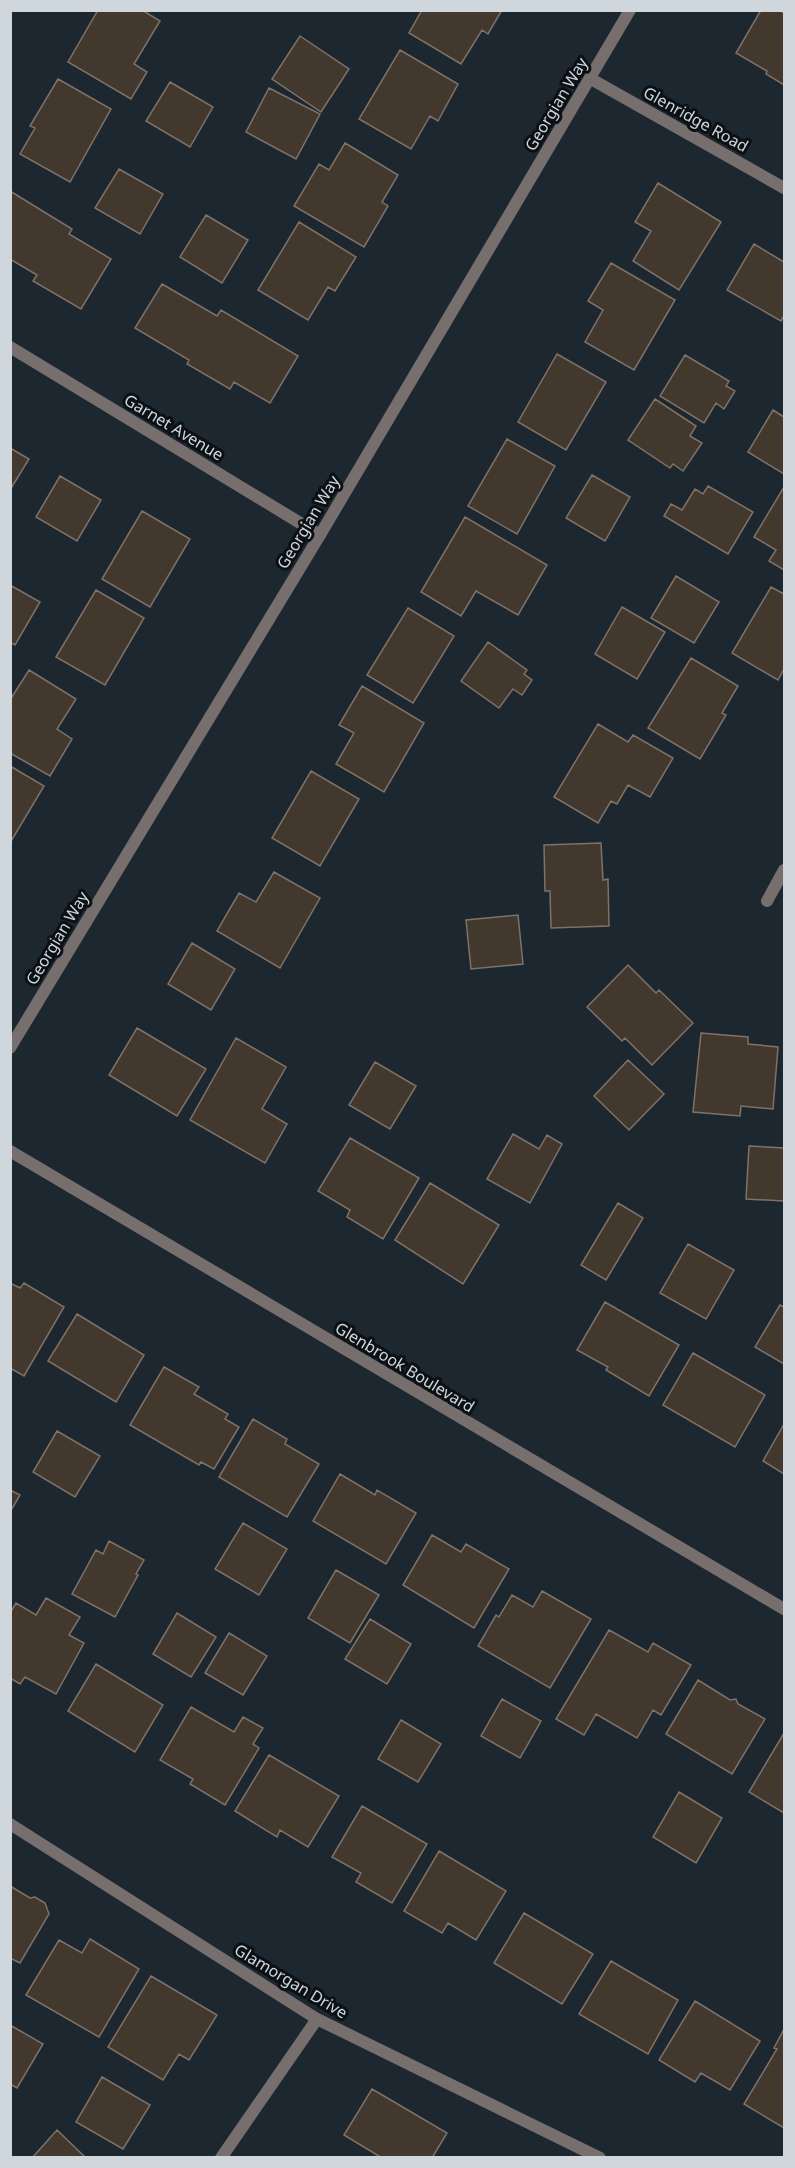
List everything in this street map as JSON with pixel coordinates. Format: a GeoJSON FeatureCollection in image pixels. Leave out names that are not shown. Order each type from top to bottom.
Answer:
{"type":"FeatureCollection","features":[{"type":"Feature","properties":{"kind":"street","name":"Georgian Way"},"geometry":{"type":"LineString","coordinates":[[10,1048],[320,535],[630,10]]}},
{"type":"Feature","properties":{"kind":"street","name":"Glenridge Road"},"geometry":{"type":"LineString","coordinates":[[591,79],[784,188]]}},
{"type":"Feature","properties":{"kind":"street","name":"Garnet Avenue"},"geometry":{"type":"LineString","coordinates":[[10,347],[320,535]]}},
{"type":"Feature","properties":{"kind":"street"},"geometry":{"type":"LineString","coordinates":[[767,901],[784,870]]}},
{"type":"Feature","properties":{"kind":"street","name":"Glenbrook Boulevard"},"geometry":{"type":"LineString","coordinates":[[10,1151],[784,1609]]}},
{"type":"Feature","properties":{"kind":"street","name":"Glamorgan Drive"},"geometry":{"type":"LineString","coordinates":[[10,1824],[317,2019],[600,2157]]}},
{"type":"Feature","properties":{"kind":"street"},"geometry":{"type":"LineString","coordinates":[[221,2157],[317,2019]]}},
{"type":"Feature","properties":{"kind":"building"},"geometry":{"type":"Polygon","coordinates":[[[98,10],[142,10],[160,21],[134,64],[147,72],[131,99],[68,62],[98,10]]]}},
{"type":"Feature","properties":{"kind":"building"},"geometry":{"type":"Polygon","coordinates":[[[422,10],[502,10],[488,34],[482,30],[461,64],[409,33],[422,10]]]}},
{"type":"Feature","properties":{"kind":"building"},"geometry":{"type":"Polygon","coordinates":[[[761,10],[779,10],[784,13],[784,85],[766,74],[767,71],[736,53],[761,10]]]}},
{"type":"Feature","properties":{"kind":"building"},"geometry":{"type":"Polygon","coordinates":[[[300,36],[349,69],[321,112],[272,79],[300,36]]]}},
{"type":"Feature","properties":{"kind":"building"},"geometry":{"type":"Polygon","coordinates":[[[400,50],[458,84],[438,121],[430,116],[411,149],[359,119],[400,50]]]}},
{"type":"Feature","properties":{"kind":"building"},"geometry":{"type":"Polygon","coordinates":[[[58,79],[111,109],[70,182],[20,154],[35,128],[30,126],[58,79]]]}},
{"type":"Feature","properties":{"kind":"building"},"geometry":{"type":"Polygon","coordinates":[[[170,82],[213,107],[190,147],[146,121],[170,82]]]}},
{"type":"Feature","properties":{"kind":"building"},"geometry":{"type":"Polygon","coordinates":[[[269,88],[320,114],[296,159],[246,132],[269,88]]]}},
{"type":"Feature","properties":{"kind":"building"},"geometry":{"type":"Polygon","coordinates":[[[345,143],[398,175],[382,202],[388,206],[364,247],[294,206],[319,164],[329,170],[345,143]]]}},
{"type":"Feature","properties":{"kind":"building"},"geometry":{"type":"Polygon","coordinates":[[[119,169],[163,194],[140,234],[95,208],[119,169]]]}},
{"type":"Feature","properties":{"kind":"building"},"geometry":{"type":"Polygon","coordinates":[[[658,183],[721,222],[679,290],[633,261],[651,231],[635,222],[658,183]]]}},
{"type":"Feature","properties":{"kind":"building"},"geometry":{"type":"Polygon","coordinates":[[[10,191],[72,229],[69,234],[111,259],[81,309],[33,281],[37,275],[10,259],[10,191]]]}},
{"type":"Feature","properties":{"kind":"building"},"geometry":{"type":"Polygon","coordinates":[[[206,215],[248,240],[222,283],[180,257],[206,215]]]}},
{"type":"Feature","properties":{"kind":"building"},"geometry":{"type":"Polygon","coordinates":[[[299,222],[356,257],[335,291],[328,287],[308,320],[258,290],[299,222]]]}},
{"type":"Feature","properties":{"kind":"building"},"geometry":{"type":"Polygon","coordinates":[[[754,244],[784,262],[784,315],[781,321],[727,290],[754,244]]]}},
{"type":"Feature","properties":{"kind":"building"},"geometry":{"type":"Polygon","coordinates":[[[611,263],[675,300],[634,370],[585,342],[603,310],[588,301],[611,263]]]}},
{"type":"Feature","properties":{"kind":"building"},"geometry":{"type":"Polygon","coordinates":[[[162,284],[217,316],[221,310],[298,356],[270,403],[234,382],[230,389],[187,364],[189,360],[135,328],[162,284]]]}},
{"type":"Feature","properties":{"kind":"building"},"geometry":{"type":"Polygon","coordinates":[[[557,354],[606,382],[566,450],[518,422],[557,354]]]}},
{"type":"Feature","properties":{"kind":"building"},"geometry":{"type":"Polygon","coordinates":[[[685,355],[729,381],[726,386],[735,391],[724,409],[716,403],[704,423],[660,396],[685,355]]]}},
{"type":"Feature","properties":{"kind":"building"},"geometry":{"type":"Polygon","coordinates":[[[655,399],[696,426],[690,436],[702,443],[683,471],[673,464],[670,468],[628,440],[655,399]]]}},
{"type":"Feature","properties":{"kind":"building"},"geometry":{"type":"Polygon","coordinates":[[[773,410],[784,417],[784,474],[748,452],[773,410]]]}},
{"type":"Feature","properties":{"kind":"building"},"geometry":{"type":"Polygon","coordinates":[[[507,439],[555,466],[517,534],[468,506],[507,439]]]}},
{"type":"Feature","properties":{"kind":"building"},"geometry":{"type":"Polygon","coordinates":[[[10,448],[29,459],[10,490],[10,448]]]}},
{"type":"Feature","properties":{"kind":"building"},"geometry":{"type":"Polygon","coordinates":[[[592,475],[630,497],[605,541],[566,518],[592,475]]]}},
{"type":"Feature","properties":{"kind":"building"},"geometry":{"type":"Polygon","coordinates":[[[60,476],[101,500],[77,541],[36,517],[60,476]]]}},
{"type":"Feature","properties":{"kind":"building"},"geometry":{"type":"Polygon","coordinates":[[[708,486],[753,512],[728,554],[664,516],[671,504],[682,510],[695,489],[703,494],[708,486]]]}},
{"type":"Feature","properties":{"kind":"building"},"geometry":{"type":"Polygon","coordinates":[[[784,487],[784,570],[769,561],[776,550],[754,537],[784,487]]]}},
{"type":"Feature","properties":{"kind":"building"},"geometry":{"type":"Polygon","coordinates":[[[142,511],[190,539],[150,607],[102,579],[142,511]]]}},
{"type":"Feature","properties":{"kind":"building"},"geometry":{"type":"Polygon","coordinates":[[[465,517],[547,565],[518,615],[476,591],[461,616],[421,592],[465,517]]]}},
{"type":"Feature","properties":{"kind":"building"},"geometry":{"type":"Polygon","coordinates":[[[676,576],[719,602],[694,643],[651,618],[676,576]]]}},
{"type":"Feature","properties":{"kind":"building"},"geometry":{"type":"Polygon","coordinates":[[[10,585],[40,602],[15,645],[10,642],[10,585]]]}},
{"type":"Feature","properties":{"kind":"building"},"geometry":{"type":"Polygon","coordinates":[[[771,587],[784,594],[784,669],[778,680],[732,653],[771,587]]]}},
{"type":"Feature","properties":{"kind":"building"},"geometry":{"type":"Polygon","coordinates":[[[96,590],[144,618],[105,685],[56,657],[96,590]]]}},
{"type":"Feature","properties":{"kind":"building"},"geometry":{"type":"Polygon","coordinates":[[[622,607],[665,632],[637,679],[595,654],[622,607]]]}},
{"type":"Feature","properties":{"kind":"building"},"geometry":{"type":"Polygon","coordinates":[[[408,608],[454,636],[413,703],[367,675],[408,608]]]}},
{"type":"Feature","properties":{"kind":"building"},"geometry":{"type":"Polygon","coordinates":[[[488,642],[527,670],[524,674],[532,680],[522,695],[513,689],[499,708],[461,681],[488,642]]]}},
{"type":"Feature","properties":{"kind":"building"},"geometry":{"type":"Polygon","coordinates":[[[691,658],[738,686],[722,713],[726,715],[700,759],[648,728],[691,658]]]}},
{"type":"Feature","properties":{"kind":"building"},"geometry":{"type":"Polygon","coordinates":[[[29,670],[76,699],[57,729],[72,739],[50,776],[10,753],[10,700],[29,670]]]}},
{"type":"Feature","properties":{"kind":"building"},"geometry":{"type":"Polygon","coordinates":[[[362,686],[424,723],[384,792],[336,764],[354,733],[339,725],[362,686]]]}},
{"type":"Feature","properties":{"kind":"building"},"geometry":{"type":"Polygon","coordinates":[[[598,724],[628,742],[633,735],[673,758],[650,797],[628,785],[617,804],[611,801],[598,823],[554,797],[598,724]]]}},
{"type":"Feature","properties":{"kind":"building"},"geometry":{"type":"Polygon","coordinates":[[[10,766],[44,786],[10,843],[10,766]]]}},
{"type":"Feature","properties":{"kind":"building"},"geometry":{"type":"Polygon","coordinates":[[[311,771],[359,799],[320,866],[272,838],[311,771]]]}},
{"type":"Feature","properties":{"kind":"building"},"geometry":{"type":"Polygon","coordinates":[[[601,843],[603,880],[608,879],[609,926],[551,928],[550,891],[545,891],[544,845],[601,843]]]}},
{"type":"Feature","properties":{"kind":"building"},"geometry":{"type":"Polygon","coordinates":[[[274,872],[320,898],[280,968],[217,931],[239,893],[256,902],[274,872]]]}},
{"type":"Feature","properties":{"kind":"building"},"geometry":{"type":"Polygon","coordinates":[[[518,915],[523,964],[471,969],[466,920],[518,915]]]}},
{"type":"Feature","properties":{"kind":"building"},"geometry":{"type":"Polygon","coordinates":[[[192,943],[235,969],[211,1010],[168,984],[192,943]]]}},
{"type":"Feature","properties":{"kind":"building"},"geometry":{"type":"Polygon","coordinates":[[[628,965],[656,993],[659,990],[693,1023],[652,1065],[625,1038],[622,1041],[587,1007],[628,965]]]}},
{"type":"Feature","properties":{"kind":"building"},"geometry":{"type":"Polygon","coordinates":[[[137,1028],[206,1069],[177,1116],[109,1075],[137,1028]]]}},
{"type":"Feature","properties":{"kind":"building"},"geometry":{"type":"Polygon","coordinates":[[[701,1033],[748,1037],[748,1044],[778,1047],[773,1109],[741,1106],[740,1116],[693,1112],[701,1033]]]}},
{"type":"Feature","properties":{"kind":"building"},"geometry":{"type":"Polygon","coordinates":[[[236,1038],[286,1067],[262,1109],[287,1124],[265,1163],[190,1120],[236,1038]]]}},
{"type":"Feature","properties":{"kind":"building"},"geometry":{"type":"Polygon","coordinates":[[[628,1060],[664,1094],[629,1130],[594,1096],[628,1060]]]}},
{"type":"Feature","properties":{"kind":"building"},"geometry":{"type":"Polygon","coordinates":[[[375,1062],[416,1086],[390,1129],[349,1105],[375,1062]]]}},
{"type":"Feature","properties":{"kind":"building"},"geometry":{"type":"Polygon","coordinates":[[[513,1134],[539,1149],[547,1135],[562,1144],[530,1203],[487,1179],[513,1134]]]}},
{"type":"Feature","properties":{"kind":"building"},"geometry":{"type":"Polygon","coordinates":[[[350,1138],[419,1178],[383,1239],[347,1217],[350,1210],[318,1191],[350,1138]]]}},
{"type":"Feature","properties":{"kind":"building"},"geometry":{"type":"Polygon","coordinates":[[[749,1146],[784,1148],[784,1201],[746,1199],[749,1146]]]}},
{"type":"Feature","properties":{"kind":"building"},"geometry":{"type":"Polygon","coordinates":[[[430,1183],[499,1225],[463,1284],[395,1240],[430,1183]]]}},
{"type":"Feature","properties":{"kind":"building"},"geometry":{"type":"Polygon","coordinates":[[[618,1203],[643,1218],[606,1280],[581,1265],[618,1203]]]}},
{"type":"Feature","properties":{"kind":"building"},"geometry":{"type":"Polygon","coordinates":[[[688,1244],[734,1270],[706,1319],[660,1293],[688,1244]]]}},
{"type":"Feature","properties":{"kind":"building"},"geometry":{"type":"Polygon","coordinates":[[[10,1283],[20,1288],[24,1283],[64,1307],[24,1376],[10,1368],[10,1283]]]}},
{"type":"Feature","properties":{"kind":"building"},"geometry":{"type":"Polygon","coordinates":[[[605,1302],[679,1345],[649,1396],[606,1370],[608,1367],[577,1350],[605,1302]]]}},
{"type":"Feature","properties":{"kind":"building"},"geometry":{"type":"Polygon","coordinates":[[[780,1305],[784,1307],[784,1364],[755,1347],[780,1305]]]}},
{"type":"Feature","properties":{"kind":"building"},"geometry":{"type":"Polygon","coordinates":[[[77,1314],[144,1355],[116,1402],[48,1361],[77,1314]]]}},
{"type":"Feature","properties":{"kind":"building"},"geometry":{"type":"Polygon","coordinates":[[[693,1353],[765,1395],[735,1447],[663,1405],[693,1353]]]}},
{"type":"Feature","properties":{"kind":"building"},"geometry":{"type":"Polygon","coordinates":[[[164,1367],[199,1387],[194,1394],[228,1414],[225,1419],[239,1427],[214,1469],[201,1462],[199,1465],[130,1425],[164,1367]]]}},
{"type":"Feature","properties":{"kind":"building"},"geometry":{"type":"Polygon","coordinates":[[[253,1419],[287,1439],[285,1444],[319,1464],[287,1517],[219,1477],[253,1419]]]}},
{"type":"Feature","properties":{"kind":"building"},"geometry":{"type":"Polygon","coordinates":[[[784,1424],[784,1474],[763,1461],[784,1424]]]}},
{"type":"Feature","properties":{"kind":"building"},"geometry":{"type":"Polygon","coordinates":[[[57,1431],[100,1456],[75,1497],[33,1472],[57,1431]]]}},
{"type":"Feature","properties":{"kind":"building"},"geometry":{"type":"Polygon","coordinates":[[[340,1474],[375,1495],[377,1490],[416,1513],[386,1564],[313,1521],[340,1474]]]}},
{"type":"Feature","properties":{"kind":"building"},"geometry":{"type":"Polygon","coordinates":[[[10,1490],[20,1495],[10,1512],[10,1490]]]}},
{"type":"Feature","properties":{"kind":"building"},"geometry":{"type":"Polygon","coordinates":[[[243,1523],[287,1549],[259,1595],[215,1569],[243,1523]]]}},
{"type":"Feature","properties":{"kind":"building"},"geometry":{"type":"Polygon","coordinates":[[[432,1535],[461,1552],[466,1544],[509,1569],[474,1628],[403,1585],[432,1535]]]}},
{"type":"Feature","properties":{"kind":"building"},"geometry":{"type":"Polygon","coordinates":[[[109,1541],[144,1560],[115,1617],[72,1594],[96,1550],[103,1554],[109,1541]]]}},
{"type":"Feature","properties":{"kind":"building"},"geometry":{"type":"Polygon","coordinates":[[[336,1570],[379,1595],[350,1643],[308,1618],[336,1570]]]}},
{"type":"Feature","properties":{"kind":"building"},"geometry":{"type":"Polygon","coordinates":[[[542,1591],[591,1619],[550,1688],[478,1646],[496,1615],[499,1617],[512,1595],[533,1607],[542,1591]]]}},
{"type":"Feature","properties":{"kind":"building"},"geometry":{"type":"Polygon","coordinates":[[[46,1598],[80,1617],[69,1635],[84,1643],[56,1694],[25,1677],[20,1684],[10,1678],[10,1613],[16,1603],[36,1615],[46,1598]]]}},
{"type":"Feature","properties":{"kind":"building"},"geometry":{"type":"Polygon","coordinates":[[[177,1613],[216,1637],[191,1677],[153,1654],[177,1613]]]}},
{"type":"Feature","properties":{"kind":"building"},"geometry":{"type":"Polygon","coordinates":[[[370,1619],[411,1644],[387,1684],[345,1659],[370,1619]]]}},
{"type":"Feature","properties":{"kind":"building"},"geometry":{"type":"Polygon","coordinates":[[[609,1630],[648,1652],[653,1643],[691,1665],[661,1715],[653,1710],[637,1738],[596,1714],[584,1735],[556,1719],[609,1630]]]}},
{"type":"Feature","properties":{"kind":"building"},"geometry":{"type":"Polygon","coordinates":[[[229,1633],[267,1656],[243,1695],[205,1673],[229,1633]]]}},
{"type":"Feature","properties":{"kind":"building"},"geometry":{"type":"Polygon","coordinates":[[[96,1664],[163,1705],[135,1752],[68,1711],[96,1664]]]}},
{"type":"Feature","properties":{"kind":"building"},"geometry":{"type":"Polygon","coordinates":[[[698,1680],[730,1700],[736,1699],[738,1704],[765,1719],[732,1774],[666,1734],[698,1680]]]}},
{"type":"Feature","properties":{"kind":"building"},"geometry":{"type":"Polygon","coordinates":[[[502,1699],[541,1721],[520,1758],[481,1736],[502,1699]]]}},
{"type":"Feature","properties":{"kind":"building"},"geometry":{"type":"Polygon","coordinates":[[[191,1707],[234,1732],[243,1717],[263,1728],[253,1744],[259,1748],[225,1805],[190,1784],[193,1779],[160,1760],[191,1707]]]}},
{"type":"Feature","properties":{"kind":"building"},"geometry":{"type":"Polygon","coordinates":[[[401,1720],[441,1744],[418,1782],[378,1759],[401,1720]]]}},
{"type":"Feature","properties":{"kind":"building"},"geometry":{"type":"Polygon","coordinates":[[[784,1733],[784,1813],[749,1792],[784,1733]]]}},
{"type":"Feature","properties":{"kind":"building"},"geometry":{"type":"Polygon","coordinates":[[[269,1755],[339,1796],[308,1847],[280,1830],[277,1837],[235,1811],[269,1755]]]}},
{"type":"Feature","properties":{"kind":"building"},"geometry":{"type":"Polygon","coordinates":[[[679,1792],[722,1818],[696,1863],[653,1837],[679,1792]]]}},
{"type":"Feature","properties":{"kind":"building"},"geometry":{"type":"Polygon","coordinates":[[[362,1806],[427,1844],[392,1903],[356,1882],[361,1873],[332,1857],[362,1806]]]}},
{"type":"Feature","properties":{"kind":"building"},"geometry":{"type":"Polygon","coordinates":[[[439,1851],[506,1891],[476,1940],[448,1923],[442,1933],[404,1911],[439,1851]]]}},
{"type":"Feature","properties":{"kind":"building"},"geometry":{"type":"Polygon","coordinates":[[[10,1886],[30,1898],[35,1897],[45,1903],[49,1914],[20,1963],[10,1958],[10,1886]]]}},
{"type":"Feature","properties":{"kind":"building"},"geometry":{"type":"Polygon","coordinates":[[[524,1913],[593,1954],[562,2004],[494,1963],[524,1913]]]}},
{"type":"Feature","properties":{"kind":"building"},"geometry":{"type":"Polygon","coordinates":[[[90,1939],[139,1969],[99,2037],[26,1995],[59,1940],[82,1953],[90,1939]]]}},
{"type":"Feature","properties":{"kind":"building"},"geometry":{"type":"Polygon","coordinates":[[[611,1961],[678,2000],[648,2054],[579,2014],[611,1961]]]}},
{"type":"Feature","properties":{"kind":"building"},"geometry":{"type":"Polygon","coordinates":[[[151,1976],[217,2015],[189,2060],[179,2054],[163,2080],[108,2047],[151,1976]]]}},
{"type":"Feature","properties":{"kind":"building"},"geometry":{"type":"Polygon","coordinates":[[[695,2001],[760,2041],[730,2090],[701,2073],[695,2082],[659,2060],[695,2001]]]}},
{"type":"Feature","properties":{"kind":"building"},"geometry":{"type":"Polygon","coordinates":[[[10,2025],[43,2044],[17,2088],[10,2084],[10,2025]]]}},
{"type":"Feature","properties":{"kind":"building"},"geometry":{"type":"Polygon","coordinates":[[[783,2031],[784,2128],[744,2104],[777,2049],[774,2048],[783,2031]]]}},
{"type":"Feature","properties":{"kind":"building"},"geometry":{"type":"Polygon","coordinates":[[[102,2077],[150,2105],[123,2149],[76,2122],[102,2077]]]}},
{"type":"Feature","properties":{"kind":"building"},"geometry":{"type":"Polygon","coordinates":[[[372,2089],[447,2133],[432,2158],[382,2158],[344,2135],[372,2089]]]}},
{"type":"Feature","properties":{"kind":"building"},"geometry":{"type":"Polygon","coordinates":[[[57,2130],[86,2158],[32,2158],[57,2130]]]}}]}
